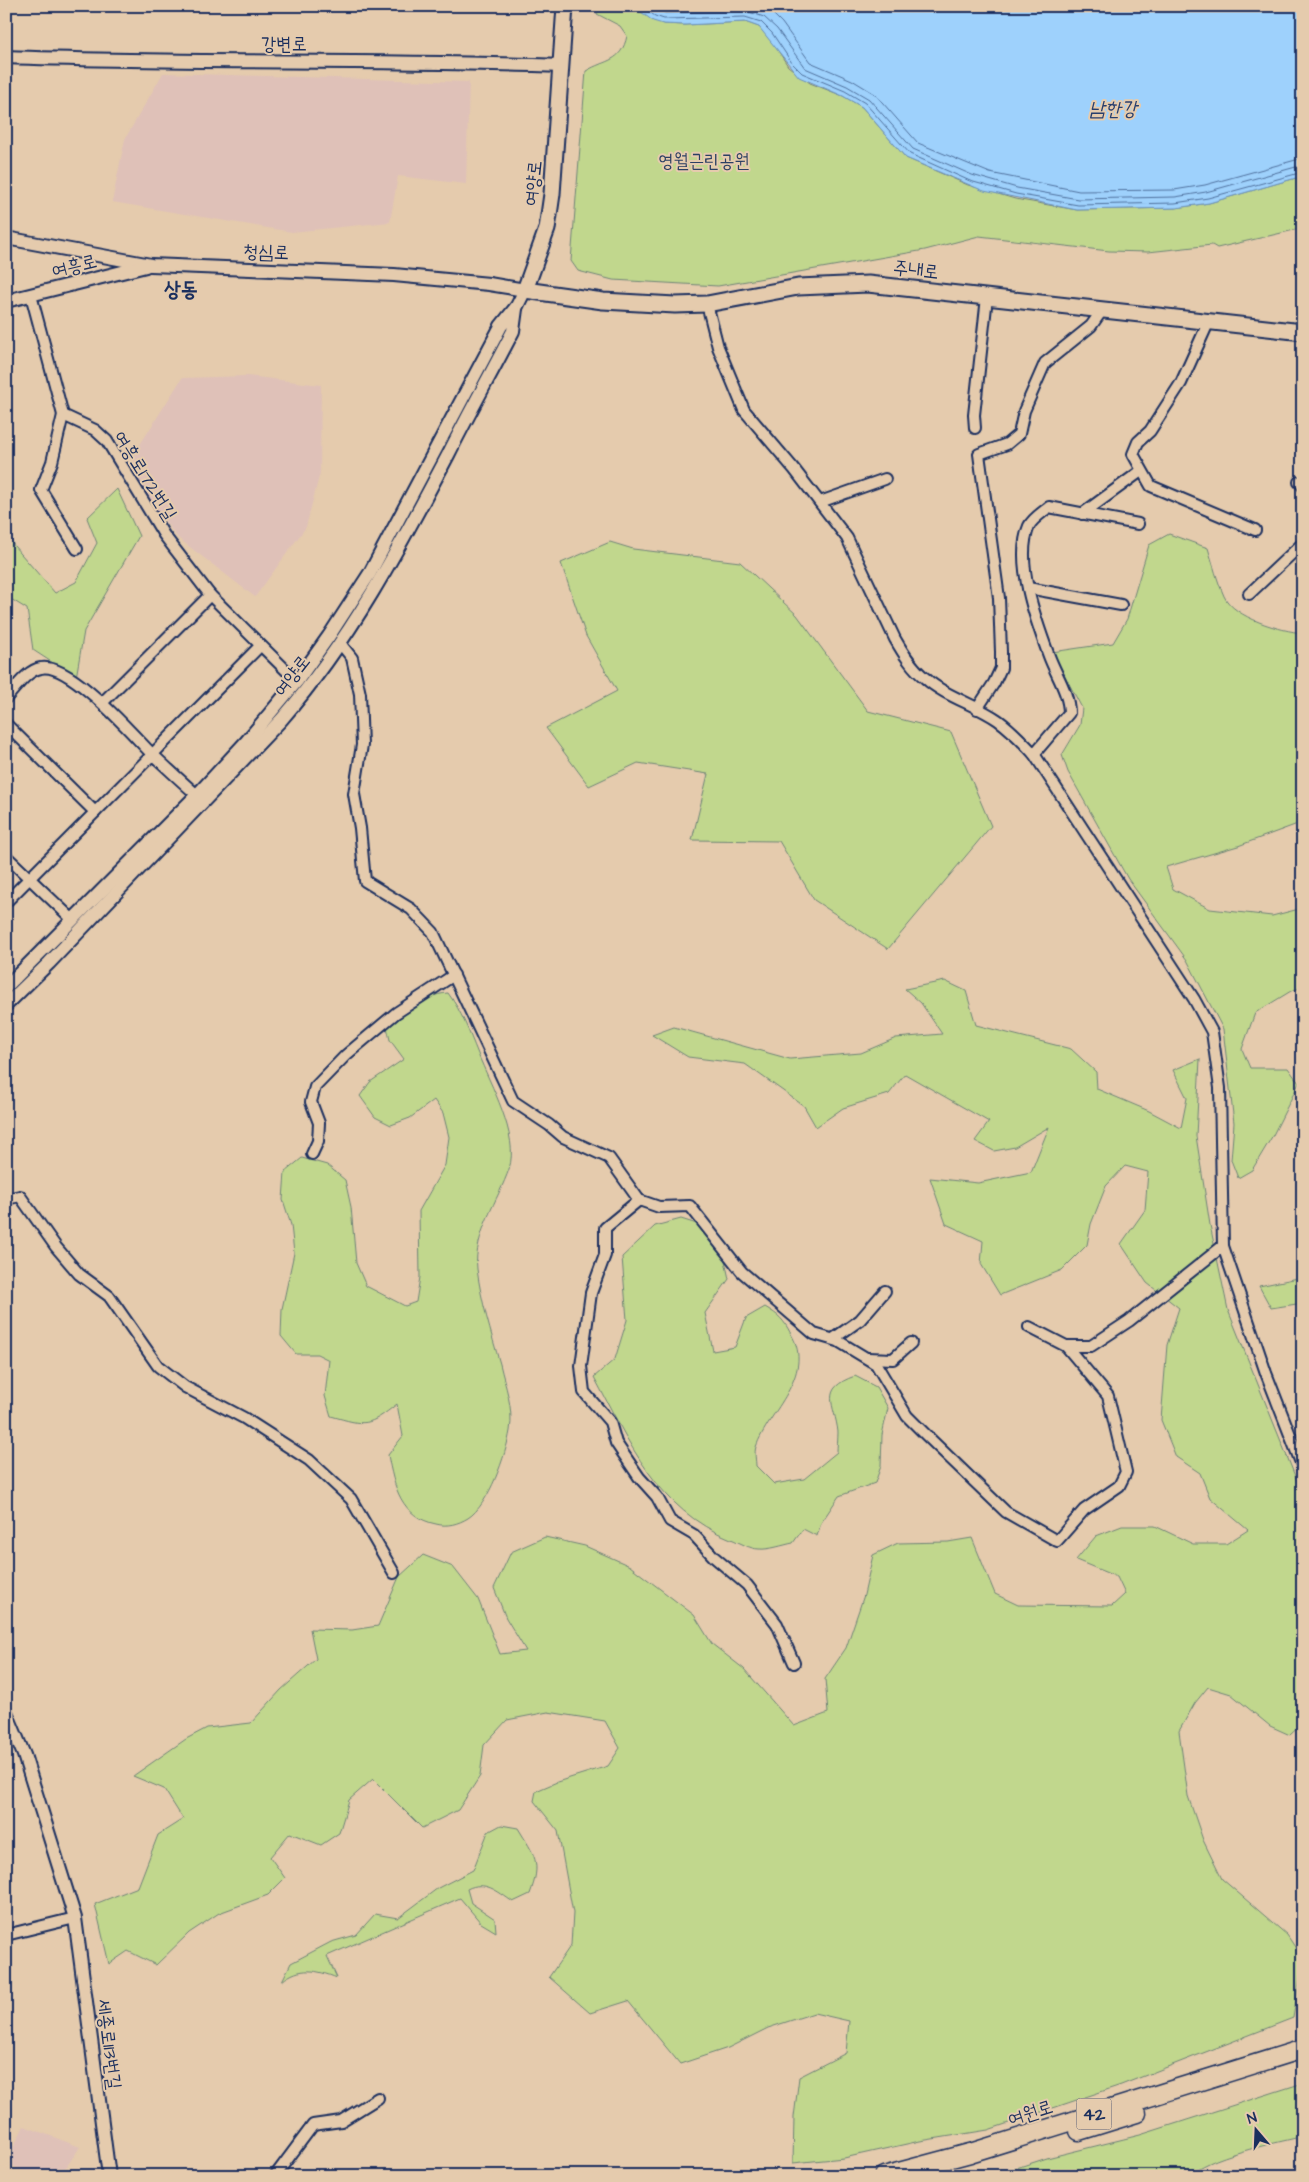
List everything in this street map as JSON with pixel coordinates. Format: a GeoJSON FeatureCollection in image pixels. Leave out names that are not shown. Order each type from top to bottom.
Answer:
{"type":"FeatureCollection","features":[{"type":"Feature","properties":{"kind":"highway","name":"여원로"},"geometry":{"type":"LineString","coordinates":[[884,2176],[970,2153],[1303,2049]]}},
{"type":"Feature","properties":{"kind":"highway","name":"여원로"},"geometry":{"type":"LineString","coordinates":[[927,2176],[1303,2061]]}},
{"type":"Feature","properties":{"kind":"main road","name":"여양로"},"geometry":{"type":"LineString","coordinates":[[525,290],[547,229],[562,63],[565,6]]}},
{"type":"Feature","properties":{"kind":"main road","name":"주내로"},"geometry":{"type":"LineString","coordinates":[[525,290],[603,301],[707,304],[798,287],[868,284],[1303,332]]}},
{"type":"Feature","properties":{"kind":"street","name":"강변로"},"geometry":{"type":"LineString","coordinates":[[6,57],[100,60],[562,63]]}},
{"type":"Feature","properties":{"kind":"street","name":"청심로"},"geometry":{"type":"LineString","coordinates":[[6,238],[151,265],[394,275],[489,284],[525,290]]}},
{"type":"Feature","properties":{"kind":"street","name":"여흥로"},"geometry":{"type":"LineString","coordinates":[[6,301],[151,265]]}},
{"type":"Feature","properties":{"kind":"street","name":"여양로"},"geometry":{"type":"LineString","coordinates":[[6,987],[77,925],[281,720],[312,683],[501,326],[525,290]]}},
{"type":"Feature","properties":{"kind":"street"},"geometry":{"type":"LineString","coordinates":[[31,295],[63,415],[52,462],[41,490],[77,549]]}},
{"type":"Feature","properties":{"kind":"street"},"geometry":{"type":"LineString","coordinates":[[975,428],[974,415],[987,296]]}},
{"type":"Feature","properties":{"kind":"street"},"geometry":{"type":"LineString","coordinates":[[707,304],[718,347],[744,410],[820,502],[847,538],[895,639],[915,668],[941,690],[997,720],[1020,738],[1034,754],[1194,999],[1212,1032],[1220,1088],[1223,1246],[1266,1373],[1303,1468]]}},
{"type":"Feature","properties":{"kind":"street"},"geometry":{"type":"LineString","coordinates":[[977,709],[994,683],[1000,668],[1001,652],[999,598],[980,454],[1008,444],[1020,434],[1024,411],[1045,363],[1091,326],[1103,309]]}},
{"type":"Feature","properties":{"kind":"street"},"geometry":{"type":"LineString","coordinates":[[1210,322],[1181,383],[1150,431],[1138,442],[1133,454],[1151,486],[1255,530]]}},
{"type":"Feature","properties":{"kind":"street","name":"여흥로172번길"},"geometry":{"type":"LineString","coordinates":[[63,415],[95,430],[107,441],[167,540],[210,595],[297,681]]}},
{"type":"Feature","properties":{"kind":"street"},"geometry":{"type":"LineString","coordinates":[[1082,514],[1141,471]]}},
{"type":"Feature","properties":{"kind":"street"},"geometry":{"type":"LineString","coordinates":[[820,502],[885,479]]}},
{"type":"Feature","properties":{"kind":"street"},"geometry":{"type":"LineString","coordinates":[[1034,754],[1069,713],[1069,702],[1049,655],[1028,588],[1024,545],[1030,524],[1049,507],[1138,524]]}},
{"type":"Feature","properties":{"kind":"street"},"geometry":{"type":"LineString","coordinates":[[1249,594],[1303,543]]}},
{"type":"Feature","properties":{"kind":"street"},"geometry":{"type":"LineString","coordinates":[[1028,588],[1121,606]]}},
{"type":"Feature","properties":{"kind":"street"},"geometry":{"type":"LineString","coordinates":[[103,702],[210,595]]}},
{"type":"Feature","properties":{"kind":"street","name":"여양로"},"geometry":{"type":"LineString","coordinates":[[6,1005],[246,742],[297,681],[335,640]]}},
{"type":"Feature","properties":{"kind":"street"},"geometry":{"type":"LineString","coordinates":[[335,640],[352,658],[360,694],[362,746],[354,794],[360,828],[365,881],[411,909],[433,932],[513,1101],[550,1125],[563,1137],[609,1158],[639,1200],[659,1206],[690,1206],[742,1272],[814,1334],[833,1339],[876,1364],[906,1416],[1006,1512],[1057,1541],[1084,1510],[1119,1486],[1126,1472],[1108,1396],[1066,1346],[1029,1327]]}},
{"type":"Feature","properties":{"kind":"street"},"geometry":{"type":"LineString","coordinates":[[6,902],[260,646]]}},
{"type":"Feature","properties":{"kind":"street"},"geometry":{"type":"LineString","coordinates":[[6,698],[31,673],[47,668],[66,675],[103,702],[152,754],[197,795]]}},
{"type":"Feature","properties":{"kind":"street"},"geometry":{"type":"LineString","coordinates":[[6,724],[95,812]]}},
{"type":"Feature","properties":{"kind":"street"},"geometry":{"type":"LineString","coordinates":[[6,856],[77,925]]}},
{"type":"Feature","properties":{"kind":"street"},"geometry":{"type":"LineString","coordinates":[[312,1154],[318,1141],[319,1123],[311,1102],[315,1087],[346,1055],[396,1013],[454,975]]}},
{"type":"Feature","properties":{"kind":"street"},"geometry":{"type":"LineString","coordinates":[[6,1200],[20,1196],[56,1247],[78,1274],[109,1296],[158,1366],[185,1387],[244,1418],[309,1460],[351,1499],[394,1573]]}},
{"type":"Feature","properties":{"kind":"street"},"geometry":{"type":"LineString","coordinates":[[639,1200],[605,1228],[605,1255],[591,1293],[581,1366],[584,1392],[610,1422],[616,1443],[639,1477],[658,1498],[670,1521],[694,1535],[714,1558],[747,1585],[777,1624],[794,1663]]}},
{"type":"Feature","properties":{"kind":"street"},"geometry":{"type":"LineString","coordinates":[[1066,1346],[1091,1346],[1129,1321],[1223,1246]]}},
{"type":"Feature","properties":{"kind":"street"},"geometry":{"type":"LineString","coordinates":[[833,1339],[860,1320],[885,1291]]}},
{"type":"Feature","properties":{"kind":"street"},"geometry":{"type":"LineString","coordinates":[[867,1358],[893,1359],[911,1343]]}},
{"type":"Feature","properties":{"kind":"street","name":"세종로113번길"},"geometry":{"type":"LineString","coordinates":[[6,1712],[24,1755],[75,1918],[109,2176]]}},
{"type":"Feature","properties":{"kind":"street"},"geometry":{"type":"LineString","coordinates":[[6,1934],[75,1918]]}},
{"type":"Feature","properties":{"kind":"street"},"geometry":{"type":"LineString","coordinates":[[275,2176],[314,2125],[341,2120],[378,2098]]}},
{"type":"Feature","properties":{"kind":"shaded area"},"geometry":{"type":"Polygon","coordinates":[[[163,73],[469,82],[466,184],[398,176],[390,222],[292,232],[112,202],[125,139],[163,73]]]}},
{"type":"Feature","properties":{"kind":"shaded area"},"geometry":{"type":"Polygon","coordinates":[[[247,376],[321,385],[320,473],[306,527],[255,597],[178,538],[146,497],[138,483],[131,459],[182,378],[247,376]]]}},
{"type":"Feature","properties":{"kind":"shaded area"},"geometry":{"type":"Polygon","coordinates":[[[24,2126],[80,2147],[60,2176],[36,2176],[6,2163],[6,2149],[14,2146],[24,2126]]]}},
{"type":"Feature","properties":{"kind":"green space","name":"영월근린공원"},"geometry":{"type":"Polygon","coordinates":[[[598,6],[633,6],[663,24],[685,25],[745,22],[759,27],[768,35],[788,66],[810,83],[843,96],[862,107],[906,158],[968,185],[1015,199],[1077,210],[1176,208],[1209,203],[1303,176],[1303,228],[1217,248],[1212,245],[1148,252],[1109,251],[979,236],[925,250],[718,286],[613,280],[578,271],[571,261],[586,71],[617,56],[627,36],[620,26],[597,14],[598,6]]]}},
{"type":"Feature","properties":{"kind":"green space"},"geometry":{"type":"Polygon","coordinates":[[[117,489],[139,536],[84,631],[76,678],[33,650],[27,609],[6,596],[6,531],[14,546],[55,593],[76,582],[97,543],[87,518],[117,489]]]}},
{"type":"Feature","properties":{"kind":"green space"},"geometry":{"type":"Polygon","coordinates":[[[1169,534],[1208,548],[1224,596],[1237,611],[1271,626],[1303,633],[1303,822],[1238,846],[1166,867],[1173,889],[1210,909],[1272,916],[1303,908],[1303,987],[1291,991],[1255,1013],[1242,1049],[1250,1068],[1288,1068],[1299,1083],[1273,1135],[1252,1170],[1238,1178],[1231,1160],[1234,1123],[1223,1029],[1187,960],[1128,879],[1068,772],[1062,755],[1080,725],[1082,708],[1052,652],[1113,643],[1127,619],[1149,545],[1169,534]]]}},
{"type":"Feature","properties":{"kind":"green space"},"geometry":{"type":"Polygon","coordinates":[[[610,542],[633,549],[740,562],[797,615],[868,711],[951,732],[991,826],[888,949],[814,900],[779,841],[692,840],[708,774],[638,763],[589,786],[546,728],[617,691],[586,636],[561,563],[610,542]]]}},
{"type":"Feature","properties":{"kind":"green space"},"geometry":{"type":"Polygon","coordinates":[[[945,981],[966,991],[976,1025],[1071,1049],[1096,1072],[1097,1089],[1149,1111],[1181,1128],[1187,1098],[1173,1070],[1200,1059],[1196,1136],[1210,1225],[1228,1310],[1303,1496],[1303,1723],[1290,1735],[1270,1726],[1231,1694],[1208,1687],[1195,1703],[1179,1731],[1188,1796],[1203,1840],[1222,1879],[1287,1935],[1303,1959],[1293,2018],[1121,2085],[988,2130],[920,2141],[844,2158],[793,2163],[794,2117],[799,2077],[846,2053],[849,2021],[814,2013],[768,2028],[728,2048],[680,2064],[628,2001],[590,2013],[549,1977],[571,1945],[573,1913],[558,1831],[534,1801],[536,1791],[557,1782],[608,1766],[620,1748],[605,1721],[548,1712],[507,1720],[484,1745],[480,1776],[458,1810],[422,1828],[373,1779],[349,1800],[339,1833],[321,1845],[290,1833],[270,1857],[285,1878],[268,1895],[219,1913],[189,1933],[156,1965],[128,1951],[109,1964],[95,1904],[138,1887],[158,1835],[183,1819],[164,1789],[133,1776],[186,1739],[207,1728],[251,1723],[281,1690],[316,1659],[310,1629],[352,1630],[378,1626],[399,1577],[423,1555],[453,1567],[478,1599],[500,1654],[526,1651],[506,1618],[494,1588],[511,1552],[545,1537],[585,1546],[630,1566],[694,1615],[712,1644],[744,1669],[794,1726],[828,1713],[825,1679],[846,1648],[864,1595],[873,1555],[898,1543],[948,1542],[972,1538],[995,1594],[1018,1605],[1112,1606],[1125,1594],[1117,1577],[1076,1560],[1096,1536],[1122,1526],[1155,1526],[1193,1544],[1226,1544],[1248,1530],[1210,1498],[1200,1473],[1176,1457],[1161,1420],[1167,1345],[1179,1308],[1147,1283],[1121,1244],[1145,1210],[1148,1172],[1125,1166],[1106,1186],[1091,1224],[1087,1245],[1062,1270],[1000,1295],[981,1264],[983,1241],[946,1224],[930,1178],[978,1183],[1031,1172],[1049,1127],[1015,1147],[994,1151],[975,1141],[989,1122],[905,1074],[889,1094],[843,1108],[816,1127],[804,1106],[745,1064],[688,1057],[652,1035],[674,1027],[790,1059],[861,1053],[896,1038],[942,1034],[921,1003],[905,989],[945,981]]]}},
{"type":"Feature","properties":{"kind":"green space"},"geometry":{"type":"Polygon","coordinates":[[[448,993],[465,1022],[496,1095],[510,1141],[511,1156],[509,1169],[483,1230],[477,1256],[477,1269],[481,1293],[508,1397],[511,1422],[508,1441],[500,1465],[483,1502],[468,1518],[444,1525],[424,1520],[415,1515],[407,1508],[397,1489],[388,1455],[403,1436],[397,1404],[373,1421],[360,1423],[331,1416],[325,1396],[329,1360],[317,1354],[296,1354],[281,1336],[282,1309],[294,1253],[291,1225],[283,1200],[285,1172],[302,1158],[327,1165],[345,1180],[351,1207],[356,1263],[366,1286],[405,1306],[416,1302],[420,1277],[419,1211],[445,1165],[449,1137],[443,1113],[434,1100],[410,1118],[391,1125],[375,1117],[360,1096],[370,1082],[404,1059],[390,1040],[387,1027],[422,1000],[448,993]]]}},
{"type":"Feature","properties":{"kind":"green space"},"geometry":{"type":"Polygon","coordinates":[[[681,1219],[700,1225],[724,1256],[729,1279],[705,1313],[713,1351],[735,1347],[746,1318],[765,1307],[783,1321],[797,1349],[798,1364],[794,1379],[755,1449],[756,1466],[774,1484],[804,1479],[837,1452],[838,1432],[832,1405],[833,1392],[836,1386],[855,1376],[876,1387],[888,1408],[882,1435],[881,1466],[875,1483],[839,1496],[821,1523],[817,1536],[803,1529],[793,1543],[772,1548],[752,1548],[705,1526],[683,1511],[648,1472],[633,1449],[594,1377],[615,1359],[627,1320],[622,1257],[655,1226],[681,1219]]]}},
{"type":"Feature","properties":{"kind":"green space"},"geometry":{"type":"Polygon","coordinates":[[[1303,1277],[1303,1303],[1271,1308],[1259,1286],[1303,1277]]]}},
{"type":"Feature","properties":{"kind":"green space"},"geometry":{"type":"Polygon","coordinates":[[[501,1825],[518,1828],[535,1860],[536,1874],[530,1894],[513,1902],[485,1886],[467,1889],[471,1903],[495,1919],[496,1932],[481,1923],[460,1898],[327,1956],[337,1978],[316,1971],[302,1971],[282,1981],[291,1963],[331,1942],[356,1935],[375,1914],[398,1918],[438,1888],[473,1870],[488,1832],[501,1825]]]}},
{"type":"Feature","properties":{"kind":"green space"},"geometry":{"type":"Polygon","coordinates":[[[1303,2083],[1303,2134],[1300,2137],[1225,2157],[1198,2169],[1190,2176],[992,2176],[1047,2158],[1140,2135],[1303,2083]]]}},
{"type":"Feature","properties":{"kind":"water","name":"남한강"},"geometry":{"type":"Polygon","coordinates":[[[633,6],[1303,6],[1303,176],[1209,203],[1176,208],[1077,210],[984,191],[906,158],[862,107],[843,96],[799,77],[759,27],[745,22],[685,25],[663,24],[653,21],[633,6]]]}},
{"type":"Feature","properties":{"kind":"district","name":"상동"},"geometry":{"type":"Point","coordinates":[181,289]}}]}
